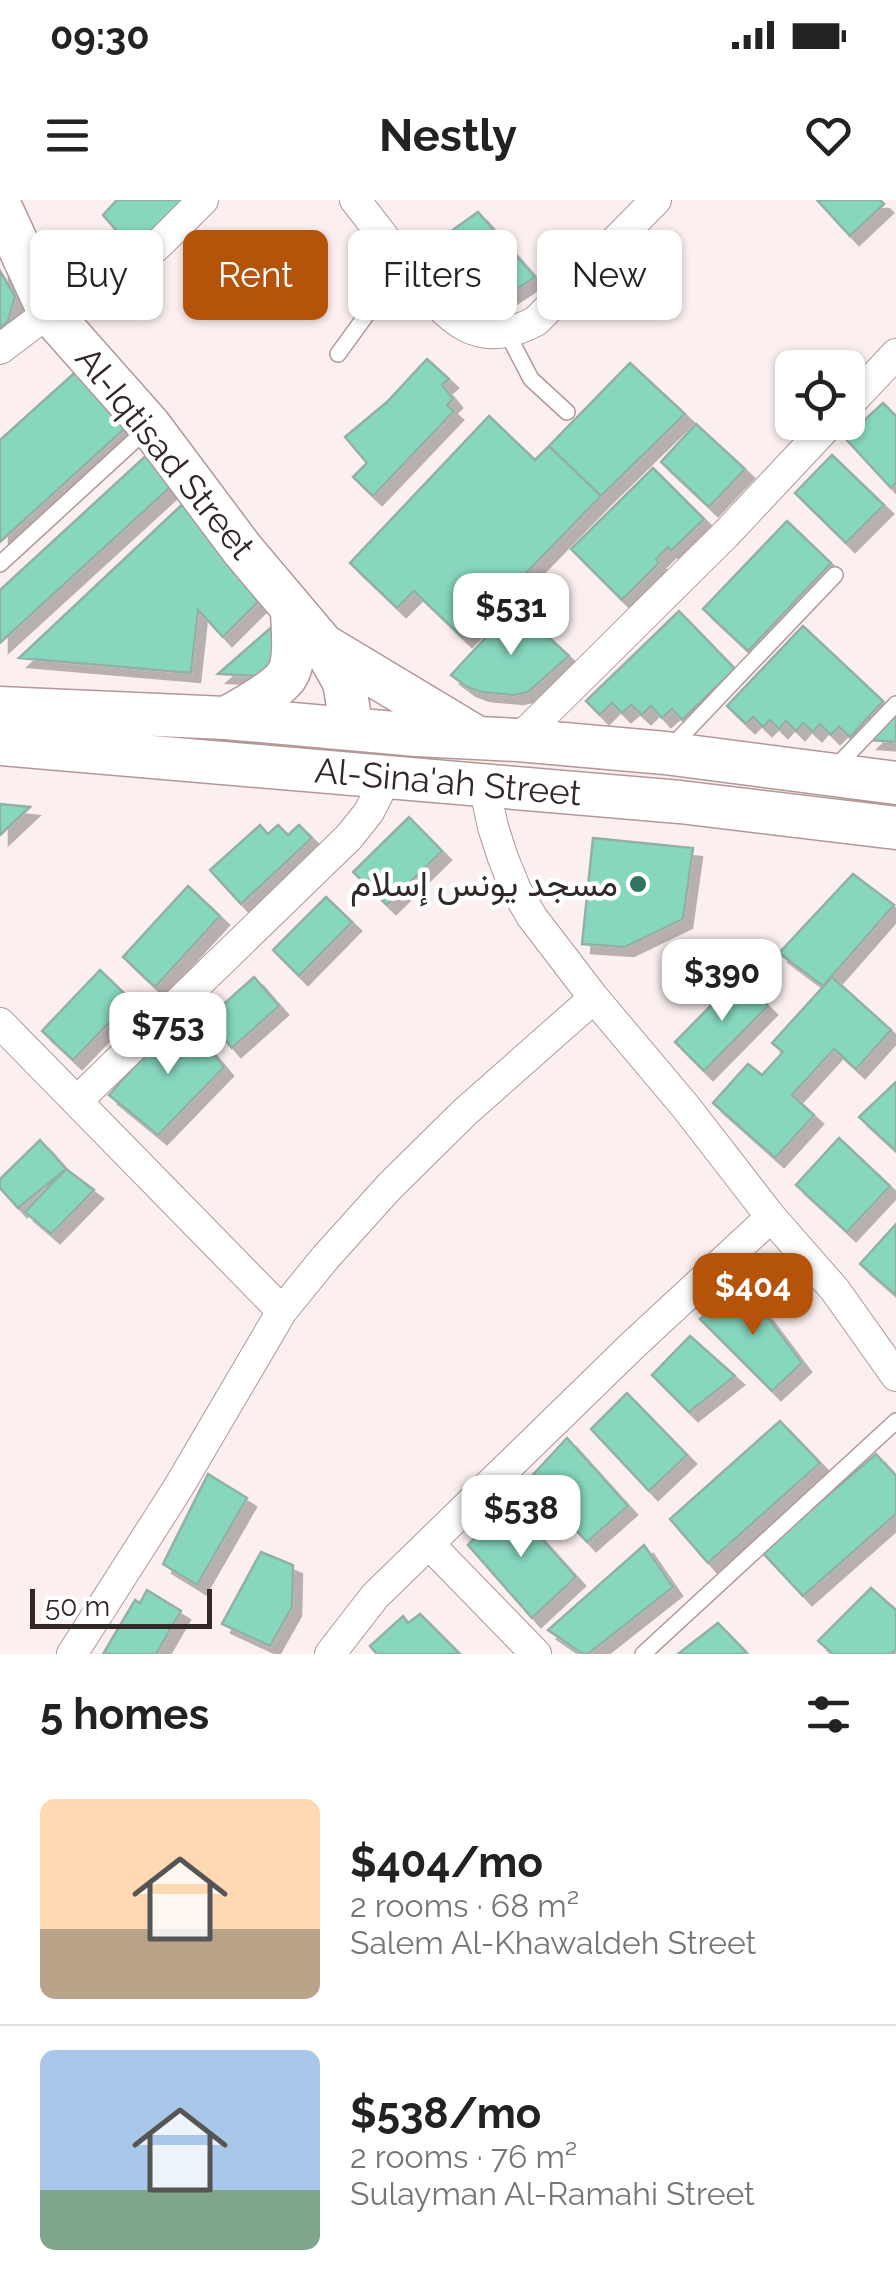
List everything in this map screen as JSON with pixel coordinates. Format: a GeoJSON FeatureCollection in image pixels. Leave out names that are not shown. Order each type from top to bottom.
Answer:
{"type":"FeatureCollection","features":[{"type":"Feature","properties":{"kind":"main road","name":"Al-Iqtisad Street"},"geometry":{"type":"LineString","coordinates":[[0,206],[30,271]]}},
{"type":"Feature","properties":{"kind":"main road","name":"Al-Iqtisad Street"},"geometry":{"type":"LineString","coordinates":[[56,320],[150,426],[242,549],[323,645],[344,682],[343,728]]}},
{"type":"Feature","properties":{"kind":"main road","name":"Al-Iqtisad Street"},"geometry":{"type":"LineString","coordinates":[[285,600],[328,676],[343,728]]}},
{"type":"Feature","properties":{"kind":"main road"},"geometry":{"type":"LineString","coordinates":[[226,718],[256,702],[288,675],[293,647],[285,600]]}},
{"type":"Feature","properties":{"kind":"main road"},"geometry":{"type":"LineString","coordinates":[[323,645],[497,739]]}},
{"type":"Feature","properties":{"kind":"main road","name":"Al-Sina'ah Street"},"geometry":{"type":"LineString","coordinates":[[0,708],[226,718],[665,753],[896,783]]}},
{"type":"Feature","properties":{"kind":"main road","name":"Al-Sina'ah Street"},"geometry":{"type":"LineString","coordinates":[[0,744],[306,769],[372,789],[484,785],[680,802],[896,828]]}},
{"type":"Feature","properties":{"kind":"street"},"geometry":{"type":"LineString","coordinates":[[163,240],[203,200]]}},
{"type":"Feature","properties":{"kind":"street"},"geometry":{"type":"LineString","coordinates":[[355,200],[378,230]]}},
{"type":"Feature","properties":{"kind":"street"},"geometry":{"type":"LineString","coordinates":[[456,320],[483,332],[507,333],[536,321],[647,203]]}},
{"type":"Feature","properties":{"kind":"street"},"geometry":{"type":"LineString","coordinates":[[0,349],[38,320]]}},
{"type":"Feature","properties":{"kind":"street"},"geometry":{"type":"LineString","coordinates":[[865,387],[896,354]]}},
{"type":"Feature","properties":{"kind":"street"},"geometry":{"type":"LineString","coordinates":[[497,739],[726,534],[814,440]]}},
{"type":"Feature","properties":{"kind":"street"},"geometry":{"type":"LineString","coordinates":[[484,785],[493,828],[516,890],[532,917],[894,1368]]}},
{"type":"Feature","properties":{"kind":"street"},"geometry":{"type":"LineString","coordinates":[[77,1101],[349,837],[372,789]]}},
{"type":"Feature","properties":{"kind":"street"},"geometry":{"type":"LineString","coordinates":[[72,1654],[178,1488],[282,1311],[389,1187],[465,1112],[594,998]]}},
{"type":"Feature","properties":{"kind":"street"},"geometry":{"type":"LineString","coordinates":[[0,1023],[282,1311]]}},
{"type":"Feature","properties":{"kind":"street"},"geometry":{"type":"LineString","coordinates":[[336,1650],[375,1596],[771,1217]]}},
{"type":"Feature","properties":{"kind":"street"},"geometry":{"type":"LineString","coordinates":[[429,1544],[536,1654]]}},
{"type":"Feature","properties":{"kind":"lane"},"geometry":{"type":"LineString","coordinates":[[338,354],[363,320]]}},
{"type":"Feature","properties":{"kind":"lane"},"geometry":{"type":"LineString","coordinates":[[507,333],[531,379],[566,412]]}},
{"type":"Feature","properties":{"kind":"lane"},"geometry":{"type":"LineString","coordinates":[[0,564],[150,426]]}},
{"type":"Feature","properties":{"kind":"lane"},"geometry":{"type":"LineString","coordinates":[[665,753],[835,574]]}},
{"type":"Feature","properties":{"kind":"lane"},"geometry":{"type":"LineString","coordinates":[[828,775],[896,704]]}},
{"type":"Feature","properties":{"kind":"lane"},"geometry":{"type":"LineString","coordinates":[[643,1654],[896,1421]]}},
{"type":"Feature","properties":{"kind":"building"},"geometry":{"type":"Polygon","coordinates":[[[117,200],[183,200],[154,230],[116,230],[103,215],[117,200]]]}},
{"type":"Feature","properties":{"kind":"building"},"geometry":{"type":"Polygon","coordinates":[[[817,200],[880,200],[884,204],[850,236],[817,200]]]}},
{"type":"Feature","properties":{"kind":"building"},"geometry":{"type":"Polygon","coordinates":[[[478,212],[494,230],[453,230],[478,212]]]}},
{"type":"Feature","properties":{"kind":"building"},"geometry":{"type":"Polygon","coordinates":[[[517,256],[535,277],[517,289],[517,256]]]}},
{"type":"Feature","properties":{"kind":"building"},"geometry":{"type":"Polygon","coordinates":[[[0,271],[15,296],[8,321],[0,328],[0,271]]]}},
{"type":"Feature","properties":{"kind":"building"},"geometry":{"type":"Polygon","coordinates":[[[427,359],[449,379],[442,385],[453,399],[447,405],[454,411],[373,496],[353,477],[367,463],[345,437],[387,402],[427,359]]]}},
{"type":"Feature","properties":{"kind":"building"},"geometry":{"type":"Polygon","coordinates":[[[630,363],[685,414],[601,496],[549,446],[630,363]]]}},
{"type":"Feature","properties":{"kind":"building"},"geometry":{"type":"Polygon","coordinates":[[[81,367],[132,422],[0,542],[0,440],[81,367]]]}},
{"type":"Feature","properties":{"kind":"building"},"geometry":{"type":"Polygon","coordinates":[[[883,403],[896,416],[896,483],[891,488],[847,440],[865,440],[865,420],[883,403]]]}},
{"type":"Feature","properties":{"kind":"building"},"geometry":{"type":"Polygon","coordinates":[[[489,416],[535,460],[549,446],[601,496],[463,638],[414,591],[397,608],[350,563],[489,416]]]}},
{"type":"Feature","properties":{"kind":"building"},"geometry":{"type":"Polygon","coordinates":[[[696,424],[745,469],[709,507],[661,462],[696,424]]]}},
{"type":"Feature","properties":{"kind":"building"},"geometry":{"type":"Polygon","coordinates":[[[150,452],[177,481],[0,643],[0,590],[150,452]]]}},
{"type":"Feature","properties":{"kind":"building"},"geometry":{"type":"Polygon","coordinates":[[[832,455],[884,505],[846,543],[795,493],[832,455]]]}},
{"type":"Feature","properties":{"kind":"building"},"geometry":{"type":"Polygon","coordinates":[[[653,468],[704,519],[671,551],[668,547],[656,559],[659,563],[622,600],[571,549],[653,468]]]}},
{"type":"Feature","properties":{"kind":"building"},"geometry":{"type":"Polygon","coordinates":[[[187,500],[258,602],[223,637],[198,610],[191,673],[19,658],[187,500]]]}},
{"type":"Feature","properties":{"kind":"building"},"geometry":{"type":"Polygon","coordinates":[[[787,521],[831,563],[748,651],[703,609],[787,521]]]}},
{"type":"Feature","properties":{"kind":"building"},"geometry":{"type":"Polygon","coordinates":[[[515,606],[569,656],[528,692],[514,695],[467,687],[451,675],[515,606]]]}},
{"type":"Feature","properties":{"kind":"building"},"geometry":{"type":"Polygon","coordinates":[[[679,611],[735,669],[682,720],[672,709],[662,718],[651,706],[642,715],[631,705],[622,713],[612,703],[600,715],[586,701],[679,611]]]}},
{"type":"Feature","properties":{"kind":"building"},"geometry":{"type":"Polygon","coordinates":[[[274,625],[288,657],[260,676],[218,674],[274,625]]]}},
{"type":"Feature","properties":{"kind":"building"},"geometry":{"type":"Polygon","coordinates":[[[803,626],[883,701],[850,737],[839,727],[831,735],[820,724],[813,732],[803,723],[796,731],[786,721],[779,729],[770,720],[763,727],[753,717],[746,724],[727,706],[803,626]]]}},
{"type":"Feature","properties":{"kind":"building"},"geometry":{"type":"Polygon","coordinates":[[[896,713],[896,742],[869,740],[896,713]]]}},
{"type":"Feature","properties":{"kind":"building"},"geometry":{"type":"Polygon","coordinates":[[[0,804],[30,807],[0,835],[0,804]]]}},
{"type":"Feature","properties":{"kind":"building"},"geometry":{"type":"Polygon","coordinates":[[[409,817],[442,851],[387,905],[353,872],[409,817]]]}},
{"type":"Feature","properties":{"kind":"building"},"geometry":{"type":"Polygon","coordinates":[[[260,825],[268,834],[278,825],[288,835],[299,825],[312,838],[241,904],[210,870],[260,825]]]}},
{"type":"Feature","properties":{"kind":"building","name":"مسجد يونس إسلام"},"geometry":{"type":"Polygon","coordinates":[[[593,838],[693,848],[683,919],[625,947],[582,944],[593,838]]]}},
{"type":"Feature","properties":{"kind":"building"},"geometry":{"type":"Polygon","coordinates":[[[853,874],[894,905],[823,986],[779,953],[853,874]]]}},
{"type":"Feature","properties":{"kind":"building"},"geometry":{"type":"Polygon","coordinates":[[[188,886],[220,916],[155,987],[123,957],[188,886]]]}},
{"type":"Feature","properties":{"kind":"building"},"geometry":{"type":"Polygon","coordinates":[[[326,897],[352,922],[299,976],[273,950],[326,897]]]}},
{"type":"Feature","properties":{"kind":"building"},"geometry":{"type":"Polygon","coordinates":[[[100,970],[131,1000],[73,1060],[42,1031],[100,970]]]}},
{"type":"Feature","properties":{"kind":"building"},"geometry":{"type":"Polygon","coordinates":[[[254,977],[279,1006],[232,1048],[207,1019],[254,977]]]}},
{"type":"Feature","properties":{"kind":"building"},"geometry":{"type":"Polygon","coordinates":[[[739,977],[768,1006],[704,1071],[675,1042],[739,977]]]}},
{"type":"Feature","properties":{"kind":"building"},"geometry":{"type":"Polygon","coordinates":[[[832,977],[891,1030],[856,1069],[834,1049],[792,1095],[814,1115],[775,1158],[713,1103],[748,1064],[762,1075],[783,1052],[772,1043],[832,977]]]}},
{"type":"Feature","properties":{"kind":"building"},"geometry":{"type":"Polygon","coordinates":[[[181,1015],[224,1067],[158,1135],[109,1095],[181,1015]]]}},
{"type":"Feature","properties":{"kind":"building"},"geometry":{"type":"Polygon","coordinates":[[[896,1082],[896,1151],[859,1117],[896,1082]]]}},
{"type":"Feature","properties":{"kind":"building"},"geometry":{"type":"Polygon","coordinates":[[[839,1138],[890,1186],[847,1232],[796,1185],[839,1138]]]}},
{"type":"Feature","properties":{"kind":"building"},"geometry":{"type":"Polygon","coordinates":[[[40,1140],[66,1169],[18,1208],[0,1188],[0,1179],[40,1140]]]}},
{"type":"Feature","properties":{"kind":"building"},"geometry":{"type":"Polygon","coordinates":[[[66,1169],[94,1190],[51,1234],[25,1212],[66,1169]]]}},
{"type":"Feature","properties":{"kind":"building"},"geometry":{"type":"Polygon","coordinates":[[[896,1224],[896,1295],[860,1264],[896,1224]]]}},
{"type":"Feature","properties":{"kind":"building"},"geometry":{"type":"Polygon","coordinates":[[[735,1290],[754,1299],[802,1363],[772,1391],[700,1319],[735,1290]]]}},
{"type":"Feature","properties":{"kind":"building"},"geometry":{"type":"Polygon","coordinates":[[[690,1336],[735,1376],[689,1412],[652,1375],[690,1336]]]}},
{"type":"Feature","properties":{"kind":"building"},"geometry":{"type":"Polygon","coordinates":[[[627,1393],[687,1455],[649,1491],[591,1429],[627,1393]]]}},
{"type":"Feature","properties":{"kind":"building"},"geometry":{"type":"Polygon","coordinates":[[[780,1421],[820,1463],[708,1563],[670,1519],[780,1421]]]}},
{"type":"Feature","properties":{"kind":"building"},"geometry":{"type":"Polygon","coordinates":[[[567,1438],[628,1506],[587,1542],[529,1479],[567,1438]]]}},
{"type":"Feature","properties":{"kind":"building"},"geometry":{"type":"Polygon","coordinates":[[[876,1454],[896,1476],[896,1514],[803,1596],[762,1552],[876,1454]]]}},
{"type":"Feature","properties":{"kind":"building"},"geometry":{"type":"Polygon","coordinates":[[[208,1474],[247,1498],[197,1585],[163,1564],[208,1474]]]}},
{"type":"Feature","properties":{"kind":"building"},"geometry":{"type":"Polygon","coordinates":[[[508,1501],[576,1577],[532,1618],[468,1545],[508,1501]]]}},
{"type":"Feature","properties":{"kind":"building"},"geometry":{"type":"Polygon","coordinates":[[[644,1545],[673,1587],[588,1654],[548,1630],[644,1545]]]}},
{"type":"Feature","properties":{"kind":"building"},"geometry":{"type":"Polygon","coordinates":[[[261,1552],[293,1565],[292,1607],[270,1646],[222,1624],[261,1552]]]}},
{"type":"Feature","properties":{"kind":"building"},"geometry":{"type":"Polygon","coordinates":[[[871,1588],[896,1610],[896,1650],[891,1654],[833,1654],[818,1641],[871,1588]]]}},
{"type":"Feature","properties":{"kind":"building"},"geometry":{"type":"Polygon","coordinates":[[[147,1590],[181,1611],[156,1654],[103,1654],[135,1600],[140,1603],[147,1590]]]}},
{"type":"Feature","properties":{"kind":"building"},"geometry":{"type":"Polygon","coordinates":[[[420,1614],[460,1654],[377,1654],[370,1646],[403,1616],[408,1623],[420,1614]]]}},
{"type":"Feature","properties":{"kind":"building"},"geometry":{"type":"Polygon","coordinates":[[[718,1623],[744,1654],[678,1654],[718,1623]]]}},
{"type":"Feature","properties":{"kind":"place","name":"مسجد يونس إسلام"},"geometry":{"type":"Point","coordinates":[638,884]}}]}
